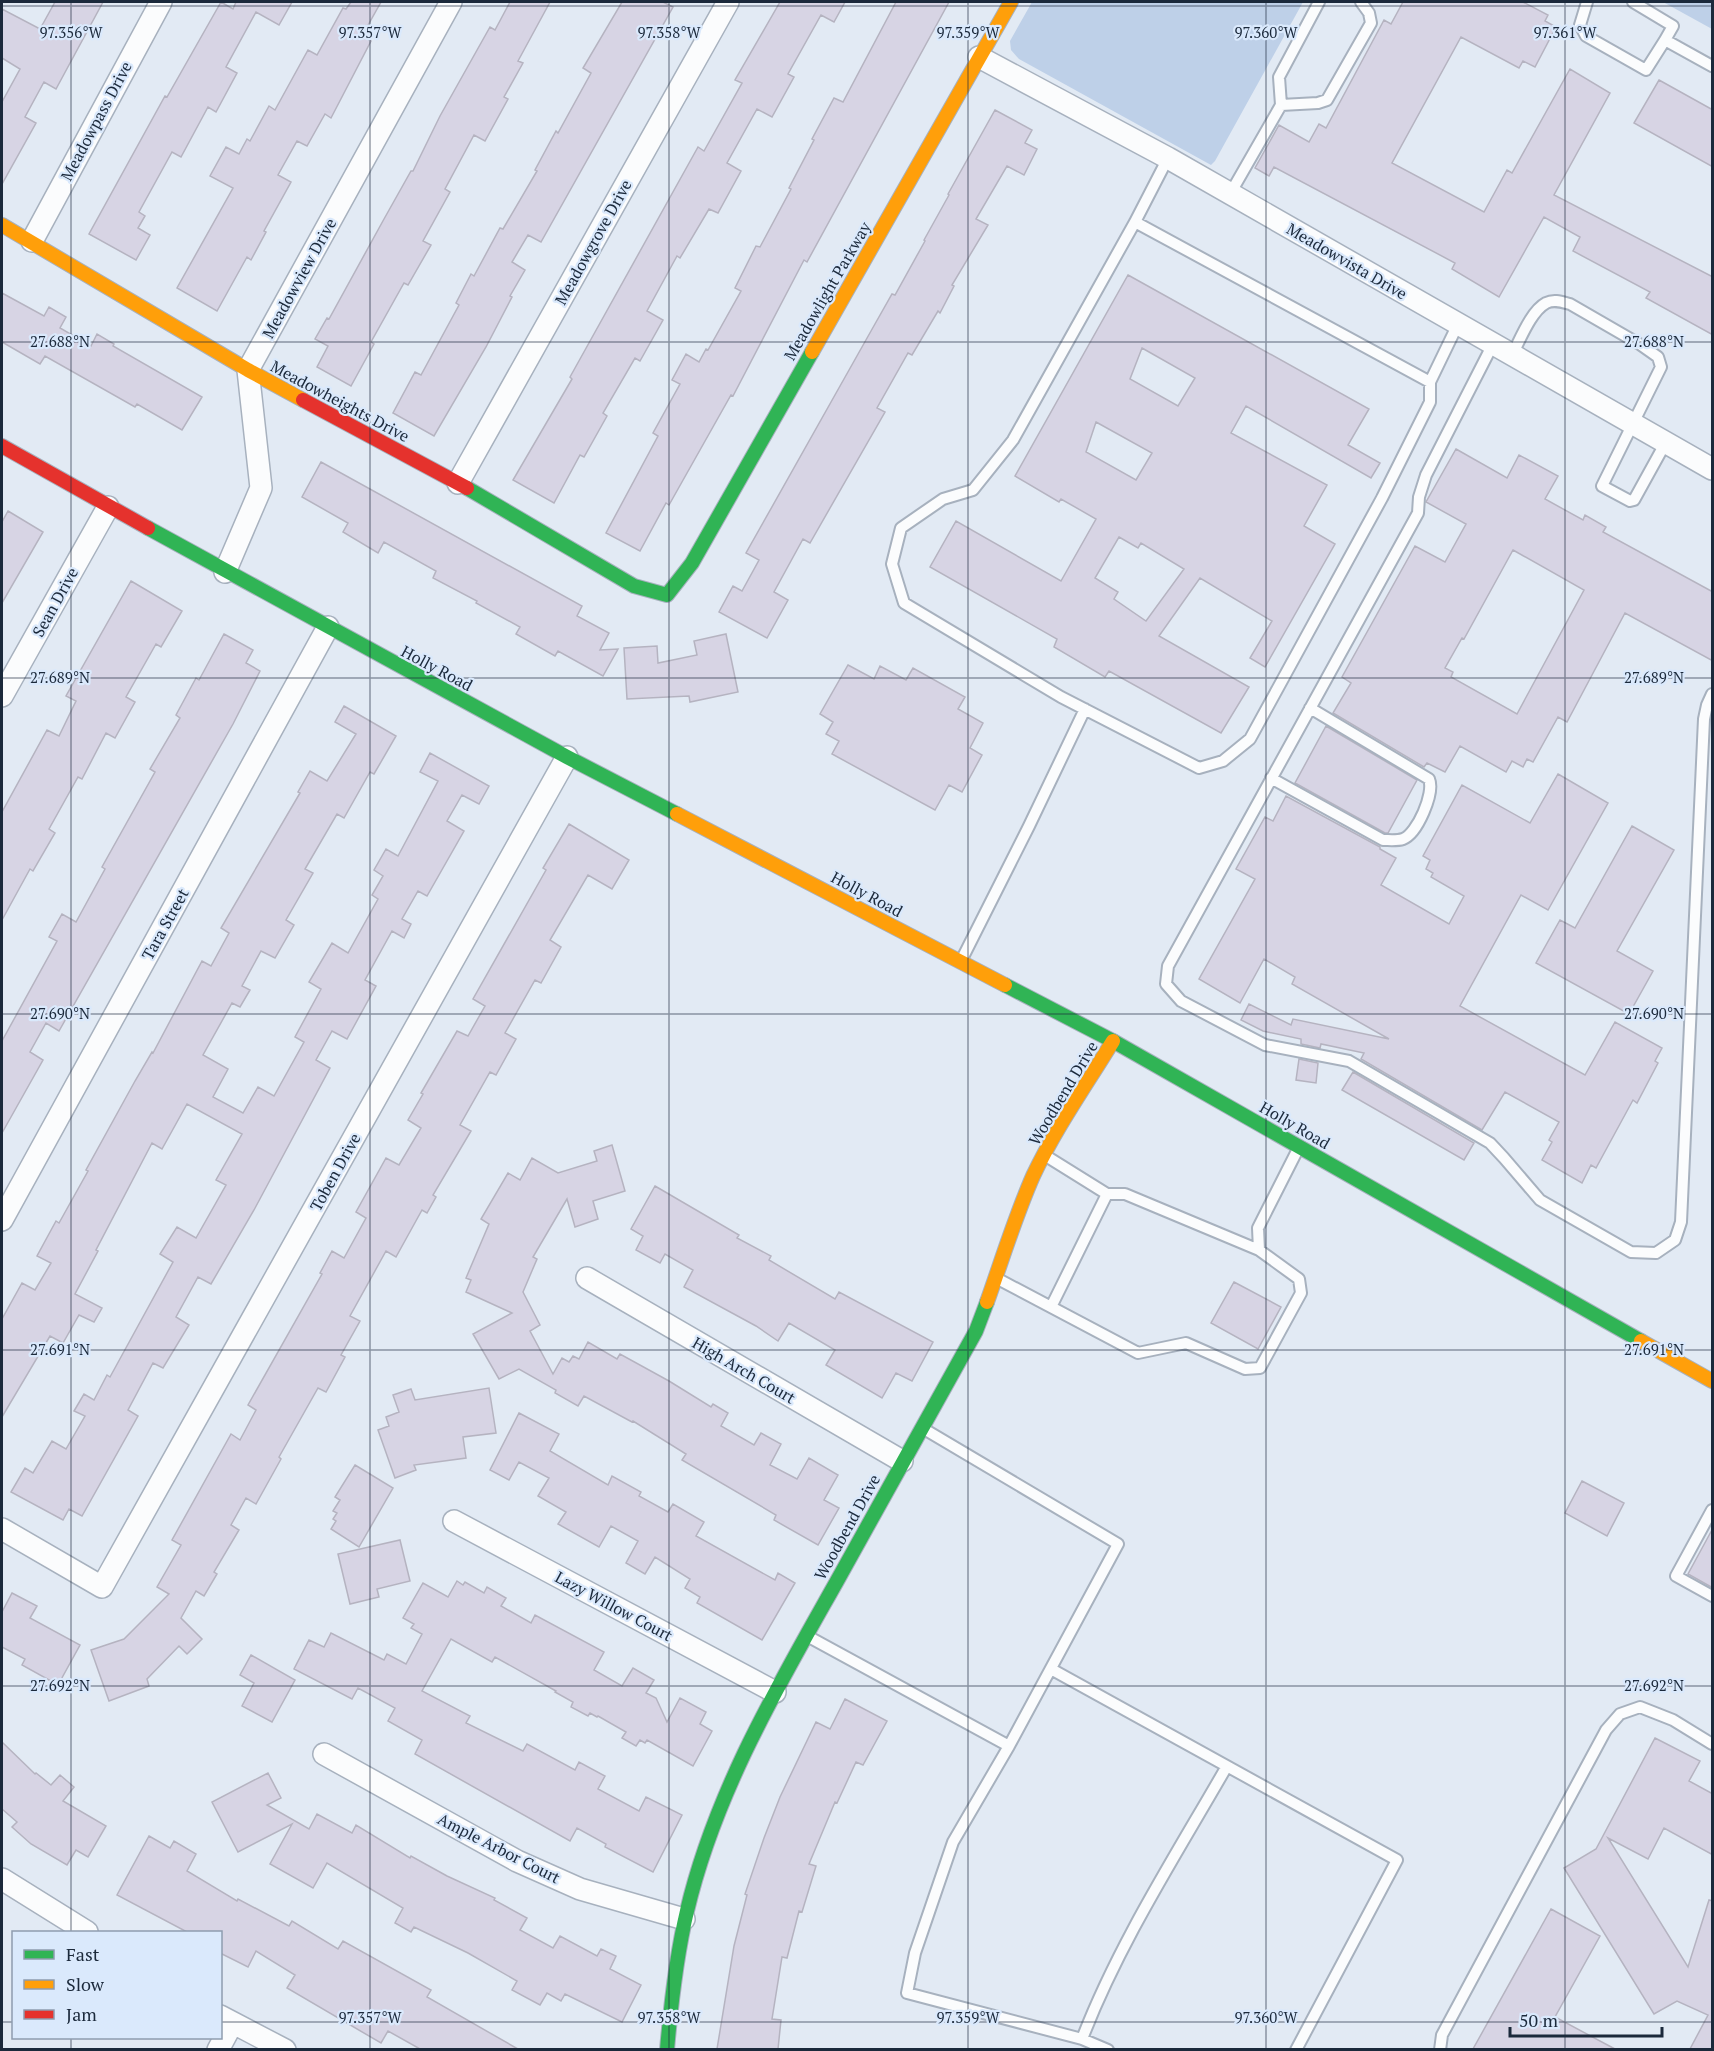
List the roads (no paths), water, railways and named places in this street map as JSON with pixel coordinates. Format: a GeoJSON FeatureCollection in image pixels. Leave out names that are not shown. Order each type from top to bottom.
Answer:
{"type":"FeatureCollection","features":[{"type":"Feature","properties":{"kind":"street","name":"Meadowpass Drive"},"geometry":{"type":"LineString","coordinates":[[32,241],[160,2]]}},
{"type":"Feature","properties":{"kind":"street","name":"Meadowview Drive"},"geometry":{"type":"LineString","coordinates":[[248,370],[451,2]]}},
{"type":"Feature","properties":{"kind":"street","name":"Meadowgrove Drive"},"geometry":{"type":"LineString","coordinates":[[458,483],[728,2]]}},
{"type":"Feature","properties":{"kind":"street","name":"Meadowlight Parkway"},"geometry":{"type":"LineString","coordinates":[[667,595],[692,563],[1011,2]]}},
{"type":"Feature","properties":{"kind":"street","name":"Meadowvista Drive"},"geometry":{"type":"LineString","coordinates":[[979,57],[1168,158],[1713,469]]}},
{"type":"Feature","properties":{"kind":"street","name":"Meadowheights Drive"},"geometry":{"type":"LineString","coordinates":[[2,225],[248,370],[458,483],[634,586],[667,595]]}},
{"type":"Feature","properties":{"kind":"street"},"geometry":{"type":"LineString","coordinates":[[225,572],[261,488],[248,370]]}},
{"type":"Feature","properties":{"kind":"street","name":"Holly Road"},"geometry":{"type":"LineString","coordinates":[[2,446],[225,572],[567,757],[1113,1041],[1713,1381]]}},
{"type":"Feature","properties":{"kind":"street","name":"Sean Drive"},"geometry":{"type":"LineString","coordinates":[[2,696],[108,507]]}},
{"type":"Feature","properties":{"kind":"street","name":"Tara Street"},"geometry":{"type":"LineString","coordinates":[[2,1220],[328,627]]}},
{"type":"Feature","properties":{"kind":"street","name":"Toben Drive"},"geometry":{"type":"LineString","coordinates":[[2,1529],[102,1587],[567,757]]}},
{"type":"Feature","properties":{"kind":"street","name":"Woodbend Drive"},"geometry":{"type":"LineString","coordinates":[[667,2049],[673,1980],[684,1919],[705,1848],[726,1790],[747,1744],[806,1635],[976,1331],[1023,1202],[1044,1155],[1113,1041]]}},
{"type":"Feature","properties":{"kind":"street","name":"High Arch Court"},"geometry":{"type":"LineString","coordinates":[[587,1278],[902,1461]]}},
{"type":"Feature","properties":{"kind":"street","name":"Lazy Willow Court"},"geometry":{"type":"LineString","coordinates":[[454,1521],[775,1692]]}},
{"type":"Feature","properties":{"kind":"street","name":"Ample Arbor Court"},"geometry":{"type":"LineString","coordinates":[[324,1754],[517,1861],[580,1889],[684,1919]]}},
{"type":"Feature","properties":{"kind":"street"},"geometry":{"type":"LineString","coordinates":[[2,1879],[85,1931]]}},
{"type":"Feature","properties":{"kind":"street"},"geometry":{"type":"LineString","coordinates":[[222,2034],[226,2020],[285,2049]]}},
{"type":"Feature","properties":{"kind":"lane"},"geometry":{"type":"LineString","coordinates":[[1230,194],[1281,105],[1279,77],[1318,2]]}},
{"type":"Feature","properties":{"kind":"lane"},"geometry":{"type":"LineString","coordinates":[[1281,105],[1318,103],[1327,100],[1371,23],[1369,13],[1361,2]]}},
{"type":"Feature","properties":{"kind":"lane"},"geometry":{"type":"LineString","coordinates":[[1587,2],[1580,25],[1586,36],[1646,70],[1673,26],[1633,2]]}},
{"type":"Feature","properties":{"kind":"lane"},"geometry":{"type":"LineString","coordinates":[[1665,40],[1713,66]]}},
{"type":"Feature","properties":{"kind":"lane"},"geometry":{"type":"LineString","coordinates":[[1168,158],[1135,222],[1013,440],[973,490],[943,499],[901,528],[892,564],[904,603],[1061,696],[1199,768],[1222,761],[1250,738],[1382,498],[1430,402],[1430,382],[1458,324]]}},
{"type":"Feature","properties":{"kind":"lane"},"geometry":{"type":"LineString","coordinates":[[1135,222],[1430,382]]}},
{"type":"Feature","properties":{"kind":"lane"},"geometry":{"type":"LineString","coordinates":[[1512,355],[1531,319],[1546,303],[1557,300],[1580,310],[1641,345],[1658,357],[1661,367],[1602,486],[1630,501],[1634,500],[1666,442]]}},
{"type":"Feature","properties":{"kind":"lane"},"geometry":{"type":"LineString","coordinates":[[1493,344],[1426,475],[1419,497],[1418,513],[1168,966],[1166,984],[1181,1001],[1265,1046],[1349,1061],[1490,1143],[1540,1200],[1631,1252],[1656,1253],[1675,1240],[1682,1222],[1704,719],[1707,705],[1713,694]]}},
{"type":"Feature","properties":{"kind":"lane"},"geometry":{"type":"LineString","coordinates":[[1271,778],[1383,840],[1404,839],[1413,832],[1432,787],[1429,780],[1310,708]]}},
{"type":"Feature","properties":{"kind":"lane"},"geometry":{"type":"LineString","coordinates":[[960,962],[1085,709]]}},
{"type":"Feature","properties":{"kind":"lane"},"geometry":{"type":"LineString","coordinates":[[1259,1250],[1258,1228],[1299,1147]]}},
{"type":"Feature","properties":{"kind":"lane"},"geometry":{"type":"LineString","coordinates":[[996,1278],[1138,1353],[1186,1343],[1245,1369],[1260,1368],[1300,1293],[1299,1279],[1259,1250],[1125,1194],[1107,1194],[1044,1155]]}},
{"type":"Feature","properties":{"kind":"lane"},"geometry":{"type":"LineString","coordinates":[[1051,1307],[1107,1194]]}},
{"type":"Feature","properties":{"kind":"lane"},"geometry":{"type":"LineString","coordinates":[[921,1427],[1119,1544],[1009,1746],[953,1842],[915,1953],[907,1993],[1082,2039],[1108,2049]]}},
{"type":"Feature","properties":{"kind":"lane"},"geometry":{"type":"LineString","coordinates":[[1713,1510],[1676,1576],[1713,1596]]}},
{"type":"Feature","properties":{"kind":"lane"},"geometry":{"type":"LineString","coordinates":[[806,1635],[1009,1746]]}},
{"type":"Feature","properties":{"kind":"lane"},"geometry":{"type":"LineString","coordinates":[[1051,1669],[1397,1860],[1296,2049]]}},
{"type":"Feature","properties":{"kind":"lane"},"geometry":{"type":"LineString","coordinates":[[1440,2049],[1442,2035],[1560,1814],[1606,1730],[1620,1714],[1640,1707],[1673,1720],[1713,1744]]}},
{"type":"Feature","properties":{"kind":"lane"},"geometry":{"type":"LineString","coordinates":[[1082,2039],[1091,2016],[1143,1912],[1227,1766]]}}]}
